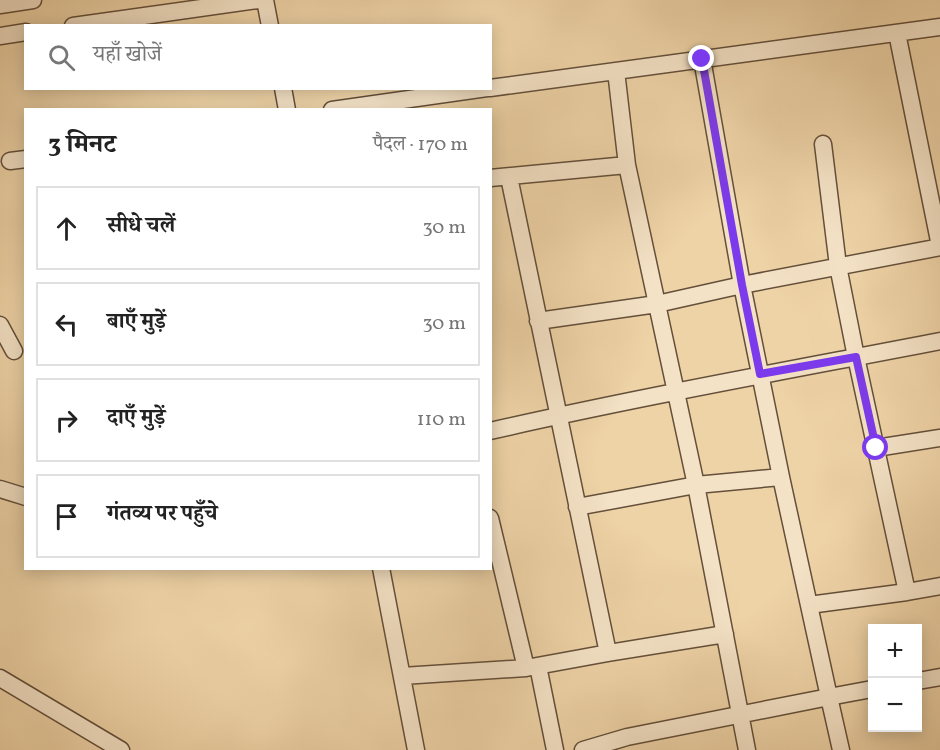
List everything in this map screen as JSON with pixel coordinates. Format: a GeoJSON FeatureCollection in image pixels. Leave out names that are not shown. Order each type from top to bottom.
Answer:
{"type":"FeatureCollection","features":[{"type":"Feature","properties":{"kind":"street"},"geometry":{"type":"LineString","coordinates":[[0,5],[33,0]]}},
{"type":"Feature","properties":{"kind":"street"},"geometry":{"type":"LineString","coordinates":[[87,24],[258,0]]}},
{"type":"Feature","properties":{"kind":"street"},"geometry":{"type":"LineString","coordinates":[[265,0],[270,24]]}},
{"type":"Feature","properties":{"kind":"street"},"geometry":{"type":"LineString","coordinates":[[492,88],[940,27]]}},
{"type":"Feature","properties":{"kind":"street"},"geometry":{"type":"LineString","coordinates":[[0,36],[24,32]]}},
{"type":"Feature","properties":{"kind":"street"},"geometry":{"type":"LineString","coordinates":[[538,321],[657,304],[940,246],[897,33]]}},
{"type":"Feature","properties":{"kind":"street"},"geometry":{"type":"LineString","coordinates":[[702,59],[742,285],[841,750]]}},
{"type":"Feature","properties":{"kind":"street"},"geometry":{"type":"LineString","coordinates":[[616,71],[627,165],[696,485],[747,750]]}},
{"type":"Feature","properties":{"kind":"street"},"geometry":{"type":"LineString","coordinates":[[283,90],[287,108]]}},
{"type":"Feature","properties":{"kind":"street"},"geometry":{"type":"LineString","coordinates":[[360,108],[430,103],[481,90]]}},
{"type":"Feature","properties":{"kind":"street"},"geometry":{"type":"LineString","coordinates":[[823,144],[838,266],[908,592]]}},
{"type":"Feature","properties":{"kind":"street"},"geometry":{"type":"LineString","coordinates":[[492,178],[627,165]]}},
{"type":"Feature","properties":{"kind":"street"},"geometry":{"type":"LineString","coordinates":[[509,177],[608,653]]}},
{"type":"Feature","properties":{"kind":"street"},"geometry":{"type":"LineString","coordinates":[[0,325],[14,351]]}},
{"type":"Feature","properties":{"kind":"street"},"geometry":{"type":"LineString","coordinates":[[492,431],[760,374],[940,341]]}},
{"type":"Feature","properties":{"kind":"street"},"geometry":{"type":"LineString","coordinates":[[876,448],[940,438]]}},
{"type":"Feature","properties":{"kind":"street"},"geometry":{"type":"LineString","coordinates":[[577,507],[696,485],[782,477]]}},
{"type":"Feature","properties":{"kind":"street"},"geometry":{"type":"LineString","coordinates":[[0,489],[24,496]]}},
{"type":"Feature","properties":{"kind":"street"},"geometry":{"type":"LineString","coordinates":[[492,525],[555,750]]}},
{"type":"Feature","properties":{"kind":"street"},"geometry":{"type":"LineString","coordinates":[[381,570],[416,750]]}},
{"type":"Feature","properties":{"kind":"street"},"geometry":{"type":"LineString","coordinates":[[809,605],[940,586]]}},
{"type":"Feature","properties":{"kind":"street"},"geometry":{"type":"LineString","coordinates":[[402,676],[532,667],[725,634]]}},
{"type":"Feature","properties":{"kind":"street"},"geometry":{"type":"LineString","coordinates":[[922,680],[940,677]]}},
{"type":"Feature","properties":{"kind":"street"},"geometry":{"type":"LineString","coordinates":[[0,678],[121,750]]}},
{"type":"Feature","properties":{"kind":"street"},"geometry":{"type":"LineString","coordinates":[[583,750],[629,744],[739,715],[868,690]]}},
{"type":"Feature","properties":{"kind":"route"},"geometry":{"type":"LineString","coordinates":[[702,59],[760,374],[856,357],[876,448]]}}]}
